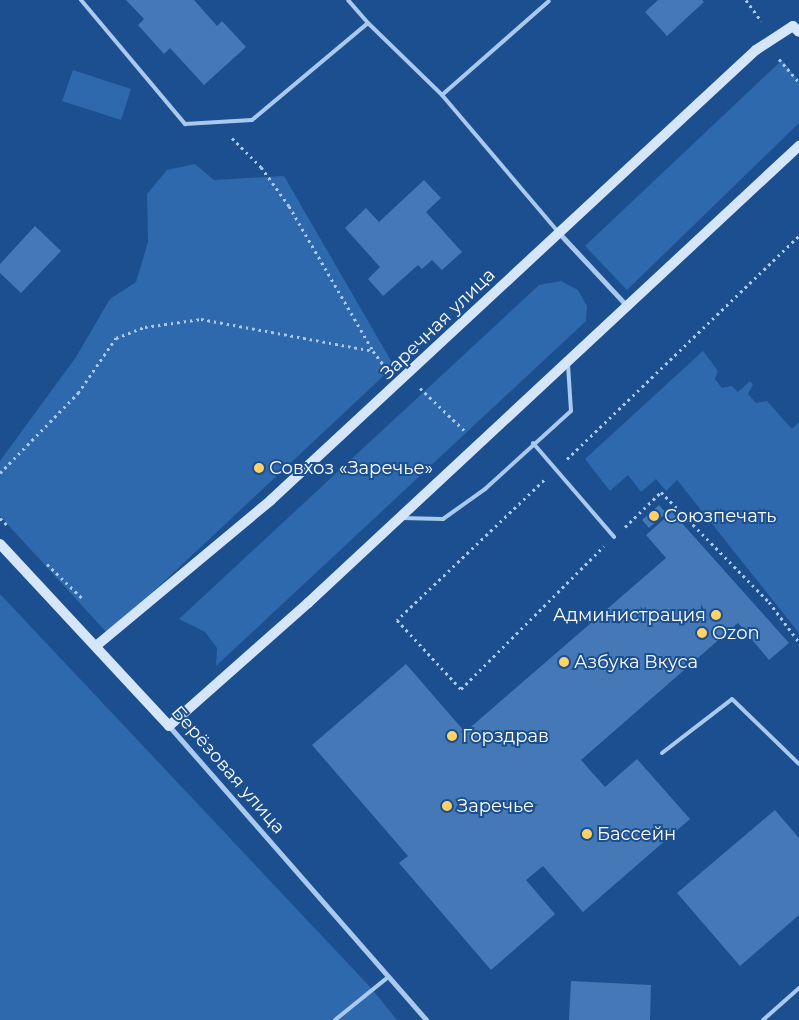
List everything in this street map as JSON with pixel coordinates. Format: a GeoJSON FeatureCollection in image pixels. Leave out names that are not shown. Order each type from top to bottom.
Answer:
{"type":"FeatureCollection","features":[{"type":"Feature","properties":{"kind":"street","name":"Заречная улица"},"geometry":{"type":"LineString","coordinates":[[96,646],[285,487],[756,50],[793,26],[799,32]]}},
{"type":"Feature","properties":{"kind":"street"},"geometry":{"type":"LineString","coordinates":[[169,726],[400,517],[799,146]]}},
{"type":"Feature","properties":{"kind":"street"},"geometry":{"type":"LineString","coordinates":[[558,232],[628,306]]}},
{"type":"Feature","properties":{"kind":"street","name":"Берёзовая улица"},"geometry":{"type":"LineString","coordinates":[[0,544],[169,726],[387,978],[426,1020]]}},
{"type":"Feature","properties":{"kind":"lane"},"geometry":{"type":"LineString","coordinates":[[81,0],[185,124],[252,120],[368,23]]}},
{"type":"Feature","properties":{"kind":"lane"},"geometry":{"type":"LineString","coordinates":[[348,0],[368,23],[442,95],[558,232]]}},
{"type":"Feature","properties":{"kind":"lane"},"geometry":{"type":"LineString","coordinates":[[442,95],[549,0]]}},
{"type":"Feature","properties":{"kind":"lane"},"geometry":{"type":"LineString","coordinates":[[400,517],[443,519],[485,489],[571,410],[568,362]]}},
{"type":"Feature","properties":{"kind":"lane"},"geometry":{"type":"LineString","coordinates":[[534,443],[558,467],[614,537]]}},
{"type":"Feature","properties":{"kind":"lane"},"geometry":{"type":"LineString","coordinates":[[662,753],[732,699],[799,764]]}},
{"type":"Feature","properties":{"kind":"lane"},"geometry":{"type":"LineString","coordinates":[[335,1020],[387,978]]}},
{"type":"Feature","properties":{"kind":"lane"},"geometry":{"type":"LineString","coordinates":[[763,1020],[799,988]]}},
{"type":"Feature","properties":{"kind":"path"},"geometry":{"type":"LineString","coordinates":[[746,0],[761,21]]}},
{"type":"Feature","properties":{"kind":"path"},"geometry":{"type":"LineString","coordinates":[[779,59],[799,82]]}},
{"type":"Feature","properties":{"kind":"path"},"geometry":{"type":"LineString","coordinates":[[225,136],[233,138],[261,167],[289,206],[373,351],[387,368]]}},
{"type":"Feature","properties":{"kind":"path"},"geometry":{"type":"LineString","coordinates":[[799,236],[397,620],[461,689],[661,492],[769,602],[799,642]]}},
{"type":"Feature","properties":{"kind":"path"},"geometry":{"type":"LineString","coordinates":[[0,473],[78,393],[116,338],[145,327],[201,319],[373,351]]}},
{"type":"Feature","properties":{"kind":"path"},"geometry":{"type":"LineString","coordinates":[[418,386],[465,431]]}},
{"type":"Feature","properties":{"kind":"shaded area"},"geometry":{"type":"Polygon","coordinates":[[[782,60],[799,81],[799,123],[627,290],[585,246],[782,60]]]}},
{"type":"Feature","properties":{"kind":"shaded area"},"geometry":{"type":"Polygon","coordinates":[[[73,70],[131,89],[121,120],[62,101],[73,70]]]}},
{"type":"Feature","properties":{"kind":"shaded area"},"geometry":{"type":"Polygon","coordinates":[[[195,164],[214,180],[284,176],[394,366],[108,634],[0,516],[0,461],[76,357],[110,299],[136,282],[148,242],[147,194],[167,170],[195,164]]]}},
{"type":"Feature","properties":{"kind":"shaded area"},"geometry":{"type":"Polygon","coordinates":[[[561,281],[578,290],[587,306],[586,321],[216,666],[217,648],[205,632],[179,619],[539,285],[561,281]]]}},
{"type":"Feature","properties":{"kind":"shaded area"},"geometry":{"type":"Polygon","coordinates":[[[703,351],[718,371],[715,379],[722,388],[732,386],[738,392],[750,381],[753,384],[748,394],[756,403],[767,401],[792,429],[799,422],[799,633],[677,480],[666,491],[656,479],[641,492],[628,475],[610,491],[585,459],[703,351]]]}},
{"type":"Feature","properties":{"kind":"shaded area"},"geometry":{"type":"Polygon","coordinates":[[[0,594],[372,989],[397,1020],[0,1020],[0,594]]]}},
{"type":"Feature","properties":{"kind":"building"},"geometry":{"type":"Polygon","coordinates":[[[126,0],[194,0],[217,26],[222,21],[246,47],[204,85],[170,48],[164,54],[138,25],[144,19],[126,0]]]}},
{"type":"Feature","properties":{"kind":"building"},"geometry":{"type":"Polygon","coordinates":[[[658,0],[702,0],[704,2],[667,36],[645,12],[658,0]]]}},
{"type":"Feature","properties":{"kind":"building"},"geometry":{"type":"Polygon","coordinates":[[[424,180],[441,198],[426,212],[462,252],[442,270],[432,260],[422,269],[418,265],[383,296],[368,279],[380,267],[345,228],[366,208],[379,222],[424,180]]]}},
{"type":"Feature","properties":{"kind":"building"},"geometry":{"type":"Polygon","coordinates":[[[35,226],[61,251],[21,293],[0,273],[0,264],[35,226]]]}},
{"type":"Feature","properties":{"kind":"building","name":"Союзпечать"},"geometry":{"type":"Polygon","coordinates":[[[659,505],[666,513],[649,528],[642,520],[659,505]]]}},
{"type":"Feature","properties":{"kind":"building"},"geometry":{"type":"Polygon","coordinates":[[[672,512],[789,643],[769,660],[738,623],[581,760],[605,787],[637,759],[690,819],[583,912],[543,866],[526,880],[555,914],[491,970],[399,863],[408,856],[312,745],[406,664],[465,732],[666,558],[646,535],[672,512]]]}},
{"type":"Feature","properties":{"kind":"building"},"geometry":{"type":"Polygon","coordinates":[[[775,810],[799,838],[799,915],[740,966],[677,893],[775,810]]]}},
{"type":"Feature","properties":{"kind":"building"},"geometry":{"type":"Polygon","coordinates":[[[571,981],[651,985],[650,1020],[569,1020],[571,981]]]}},
{"type":"Feature","properties":{"kind":"place","name":"Совхоз «Заречье»"},"geometry":{"type":"Point","coordinates":[259,468]}},
{"type":"Feature","properties":{"kind":"place","name":"Союзпечать"},"geometry":{"type":"Point","coordinates":[654,516]}},
{"type":"Feature","properties":{"kind":"place","name":"Администрация"},"geometry":{"type":"Point","coordinates":[716,615]}},
{"type":"Feature","properties":{"kind":"place","name":"Ozon"},"geometry":{"type":"Point","coordinates":[702,633]}},
{"type":"Feature","properties":{"kind":"place","name":"Азбука Вкуса"},"geometry":{"type":"Point","coordinates":[564,662]}},
{"type":"Feature","properties":{"kind":"place","name":"Горздрав"},"geometry":{"type":"Point","coordinates":[452,736]}},
{"type":"Feature","properties":{"kind":"place","name":"Заречье"},"geometry":{"type":"Point","coordinates":[447,806]}},
{"type":"Feature","properties":{"kind":"place","name":"Бассейн"},"geometry":{"type":"Point","coordinates":[587,834]}}]}
